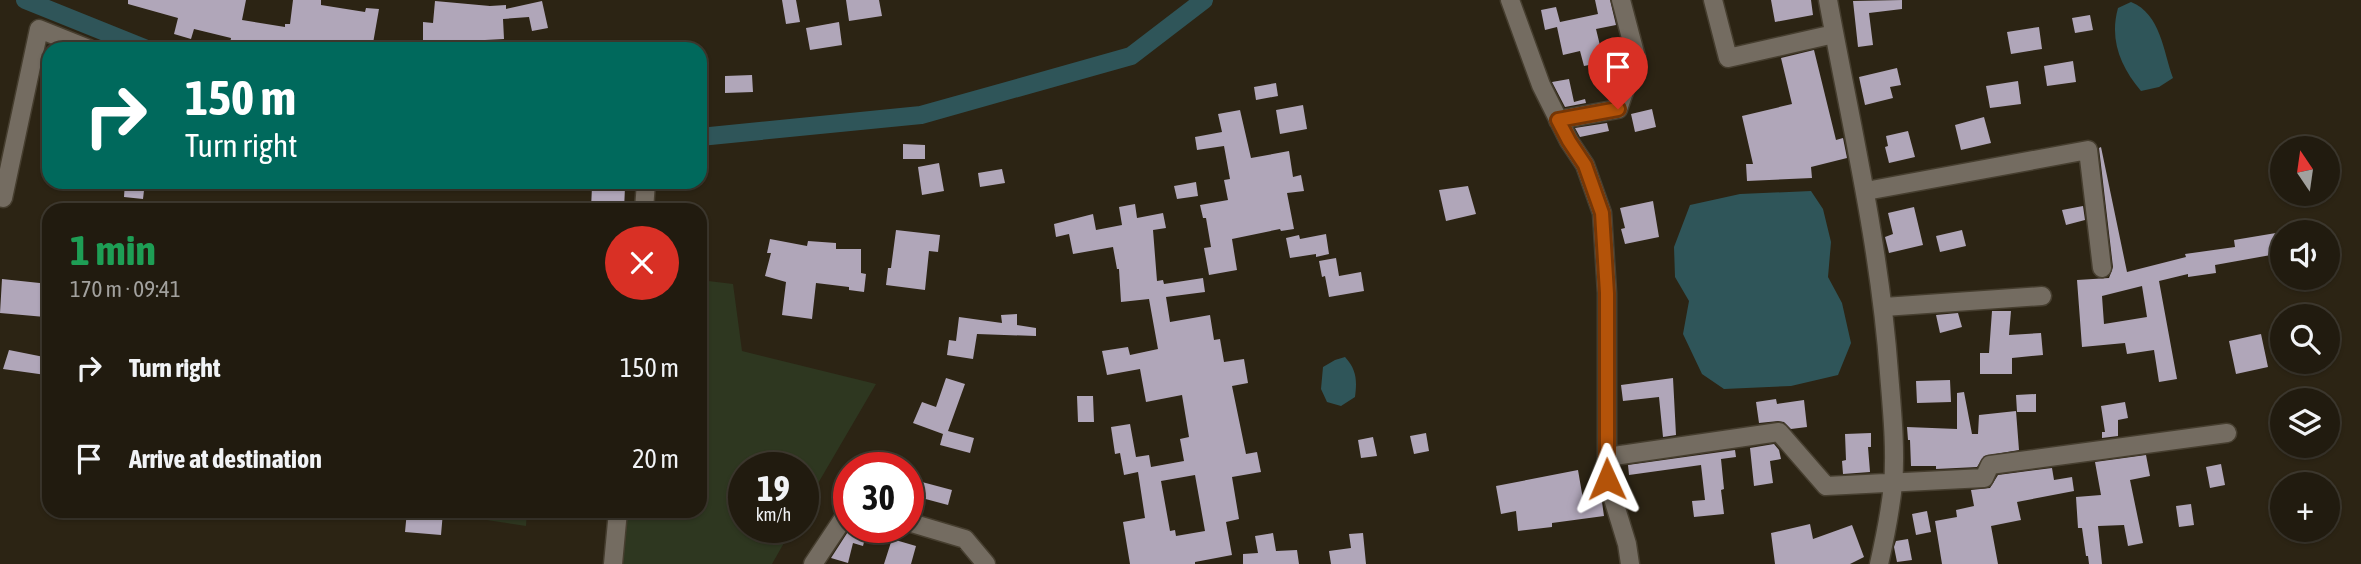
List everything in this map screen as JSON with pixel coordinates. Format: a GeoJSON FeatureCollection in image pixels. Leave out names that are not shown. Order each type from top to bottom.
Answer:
{"type":"FeatureCollection","features":[{"type":"Feature","properties":{"kind":"street"},"geometry":{"type":"LineString","coordinates":[[1510,0],[1541,85],[1569,141],[1585,165],[1602,213],[1607,293],[1607,479],[1627,544],[1630,564]]}},
{"type":"Feature","properties":{"kind":"street"},"geometry":{"type":"LineString","coordinates":[[1558,120],[1618,109],[1636,57],[1621,0]]}},
{"type":"Feature","properties":{"kind":"street"},"geometry":{"type":"LineString","coordinates":[[1713,0],[1728,58],[1834,34]]}},
{"type":"Feature","properties":{"kind":"street"},"geometry":{"type":"LineString","coordinates":[[1828,0],[1866,191],[1884,307],[1892,404],[1893,482],[1879,564]]}},
{"type":"Feature","properties":{"kind":"street"},"geometry":{"type":"LineString","coordinates":[[0,197],[3,198],[39,29],[72,42]]}},
{"type":"Feature","properties":{"kind":"street"},"geometry":{"type":"LineString","coordinates":[[1866,191],[2088,150],[2102,268]]}},
{"type":"Feature","properties":{"kind":"street"},"geometry":{"type":"LineString","coordinates":[[1884,307],[2042,296]]}},
{"type":"Feature","properties":{"kind":"street"},"geometry":{"type":"LineString","coordinates":[[1607,457],[1779,432],[1826,486],[1984,478],[1990,466],[2227,433]]}},
{"type":"Feature","properties":{"kind":"street"},"geometry":{"type":"LineString","coordinates":[[613,564],[617,518]]}},
{"type":"Feature","properties":{"kind":"street"},"geometry":{"type":"LineString","coordinates":[[924,527],[965,539],[986,564]]}},
{"type":"Feature","properties":{"kind":"street"},"geometry":{"type":"LineString","coordinates":[[813,564],[833,534]]}},
{"type":"Feature","properties":{"kind":"green space"},"geometry":{"type":"Polygon","coordinates":[[[707,281],[733,284],[742,351],[876,384],[836,452],[833,452],[833,458],[819,482],[819,452],[728,452],[728,543],[784,543],[772,564],[623,564],[626,518],[707,518],[707,281]]]}},
{"type":"Feature","properties":{"kind":"green space"},"geometry":{"type":"Polygon","coordinates":[[[473,518],[527,518],[526,526],[473,518]]]}},
{"type":"Feature","properties":{"kind":"water"},"geometry":{"type":"Polygon","coordinates":[[[2131,2],[2149,15],[2155,24],[2173,78],[2159,87],[2141,91],[2123,63],[2116,42],[2118,8],[2131,2]]]}},
{"type":"Feature","properties":{"kind":"water"},"geometry":{"type":"Polygon","coordinates":[[[1811,191],[1823,209],[1831,242],[1828,277],[1842,303],[1851,343],[1838,375],[1791,386],[1724,389],[1702,374],[1683,334],[1689,301],[1675,277],[1674,247],[1690,205],[1740,194],[1811,191]]]}},
{"type":"Feature","properties":{"kind":"water"},"geometry":{"type":"Polygon","coordinates":[[[1345,357],[1354,371],[1356,391],[1355,397],[1341,406],[1327,402],[1321,389],[1323,367],[1345,357]]]}},
{"type":"Feature","properties":{"kind":"building"},"geometry":{"type":"Polygon","coordinates":[[[128,0],[246,0],[242,20],[285,27],[285,24],[290,24],[293,0],[321,0],[321,5],[365,12],[366,8],[379,9],[373,42],[230,42],[231,38],[194,29],[191,39],[174,34],[178,18],[128,4],[128,0]]]}},
{"type":"Feature","properties":{"kind":"building"},"geometry":{"type":"Polygon","coordinates":[[[782,0],[796,0],[800,22],[786,24],[782,0]]]}},
{"type":"Feature","properties":{"kind":"building"},"geometry":{"type":"Polygon","coordinates":[[[846,0],[879,0],[882,16],[849,21],[846,0]]]}},
{"type":"Feature","properties":{"kind":"building"},"geometry":{"type":"Polygon","coordinates":[[[1595,0],[1610,0],[1616,25],[1596,29],[1604,62],[1584,66],[1580,51],[1563,55],[1557,27],[1545,30],[1541,10],[1556,7],[1560,22],[1598,14],[1595,0]]]}},
{"type":"Feature","properties":{"kind":"building"},"geometry":{"type":"Polygon","coordinates":[[[1771,0],[1811,0],[1813,15],[1775,22],[1771,0]]]}},
{"type":"Feature","properties":{"kind":"building"},"geometry":{"type":"Polygon","coordinates":[[[1902,0],[1902,9],[1869,13],[1873,45],[1858,47],[1853,1],[1902,0]]]}},
{"type":"Feature","properties":{"kind":"building"},"geometry":{"type":"Polygon","coordinates":[[[435,1],[506,5],[506,9],[542,1],[548,28],[532,31],[529,17],[503,19],[504,39],[485,42],[423,42],[423,22],[433,23],[435,1]]]}},
{"type":"Feature","properties":{"kind":"building"},"geometry":{"type":"Polygon","coordinates":[[[2090,15],[2093,30],[2075,33],[2072,18],[2090,15]]]}},
{"type":"Feature","properties":{"kind":"building"},"geometry":{"type":"Polygon","coordinates":[[[839,22],[842,45],[810,50],[806,28],[839,22]]]}},
{"type":"Feature","properties":{"kind":"building"},"geometry":{"type":"Polygon","coordinates":[[[2039,27],[2042,49],[2011,54],[2007,32],[2039,27]]]}},
{"type":"Feature","properties":{"kind":"building"},"geometry":{"type":"Polygon","coordinates":[[[1814,50],[1836,140],[1843,138],[1847,158],[1811,167],[1812,178],[1747,181],[1746,164],[1753,164],[1742,116],[1792,104],[1781,58],[1814,50]]]}},
{"type":"Feature","properties":{"kind":"building"},"geometry":{"type":"Polygon","coordinates":[[[2073,61],[2076,82],[2047,86],[2044,66],[2073,61]]]}},
{"type":"Feature","properties":{"kind":"building"},"geometry":{"type":"Polygon","coordinates":[[[1897,68],[1901,85],[1890,87],[1893,98],[1865,105],[1859,77],[1897,68]]]}},
{"type":"Feature","properties":{"kind":"building"},"geometry":{"type":"Polygon","coordinates":[[[752,75],[753,92],[725,93],[725,76],[752,75]]]}},
{"type":"Feature","properties":{"kind":"building"},"geometry":{"type":"Polygon","coordinates":[[[1569,79],[1574,102],[1585,99],[1586,103],[1565,107],[1552,82],[1569,79]]]}},
{"type":"Feature","properties":{"kind":"building"},"geometry":{"type":"Polygon","coordinates":[[[2018,81],[2021,104],[1990,108],[1986,86],[2018,81]]]}},
{"type":"Feature","properties":{"kind":"building"},"geometry":{"type":"Polygon","coordinates":[[[1276,83],[1278,96],[1256,100],[1254,87],[1276,83]]]}},
{"type":"Feature","properties":{"kind":"building"},"geometry":{"type":"Polygon","coordinates":[[[1303,105],[1307,129],[1280,134],[1276,110],[1303,105]]]}},
{"type":"Feature","properties":{"kind":"building"},"geometry":{"type":"Polygon","coordinates":[[[1652,109],[1656,127],[1635,132],[1631,114],[1652,109]]]}},
{"type":"Feature","properties":{"kind":"building"},"geometry":{"type":"Polygon","coordinates":[[[1240,110],[1251,158],[1289,151],[1293,177],[1301,175],[1304,191],[1287,193],[1294,229],[1280,229],[1232,239],[1237,270],[1209,275],[1204,248],[1211,247],[1206,218],[1203,218],[1200,205],[1228,200],[1224,180],[1230,179],[1224,146],[1197,150],[1195,137],[1222,132],[1218,114],[1240,110]]]}},
{"type":"Feature","properties":{"kind":"building"},"geometry":{"type":"Polygon","coordinates":[[[1984,117],[1991,143],[1961,150],[1955,125],[1984,117]]]}},
{"type":"Feature","properties":{"kind":"building"},"geometry":{"type":"Polygon","coordinates":[[[1607,123],[1609,131],[1580,137],[1575,128],[1607,123]]]}},
{"type":"Feature","properties":{"kind":"building"},"geometry":{"type":"Polygon","coordinates":[[[1908,131],[1915,157],[1889,163],[1885,147],[1888,146],[1886,136],[1908,131]]]}},
{"type":"Feature","properties":{"kind":"building"},"geometry":{"type":"Polygon","coordinates":[[[903,144],[925,145],[925,159],[903,159],[903,144]]]}},
{"type":"Feature","properties":{"kind":"building"},"geometry":{"type":"Polygon","coordinates":[[[2101,147],[2127,272],[2186,257],[2185,254],[2235,247],[2234,240],[2270,234],[2270,255],[2215,265],[2216,273],[2188,277],[2188,274],[2159,281],[2177,379],[2159,382],[2154,350],[2127,354],[2125,343],[2082,347],[2077,280],[2109,278],[2113,267],[2101,147]],[[2142,286],[2102,296],[2104,324],[2147,317],[2142,286]]]}},
{"type":"Feature","properties":{"kind":"building"},"geometry":{"type":"Polygon","coordinates":[[[939,163],[944,191],[922,195],[918,167],[939,163]]]}},
{"type":"Feature","properties":{"kind":"building"},"geometry":{"type":"Polygon","coordinates":[[[1002,169],[1005,183],[980,187],[978,173],[1002,169]]]}},
{"type":"Feature","properties":{"kind":"building"},"geometry":{"type":"Polygon","coordinates":[[[1196,182],[1198,196],[1177,199],[1174,186],[1196,182]]]}},
{"type":"Feature","properties":{"kind":"building"},"geometry":{"type":"Polygon","coordinates":[[[1468,186],[1476,214],[1446,221],[1439,190],[1468,186]]]}},
{"type":"Feature","properties":{"kind":"building"},"geometry":{"type":"Polygon","coordinates":[[[125,189],[144,189],[143,199],[124,197],[125,189]]]}},
{"type":"Feature","properties":{"kind":"building"},"geometry":{"type":"Polygon","coordinates":[[[592,189],[625,189],[624,203],[591,203],[592,189]]]}},
{"type":"Feature","properties":{"kind":"building"},"geometry":{"type":"Polygon","coordinates":[[[1653,201],[1659,237],[1625,244],[1621,229],[1625,228],[1620,208],[1653,201]]]}},
{"type":"Feature","properties":{"kind":"building"},"geometry":{"type":"Polygon","coordinates":[[[1135,204],[1137,218],[1163,213],[1166,228],[1153,230],[1157,281],[1163,280],[1164,284],[1203,278],[1205,292],[1166,297],[1170,322],[1210,315],[1214,340],[1220,339],[1224,362],[1244,359],[1248,383],[1232,386],[1246,454],[1257,452],[1261,472],[1232,477],[1239,519],[1226,522],[1232,555],[1195,564],[1130,564],[1123,522],[1145,518],[1138,472],[1124,475],[1120,453],[1115,454],[1111,427],[1130,424],[1136,457],[1149,455],[1151,467],[1184,461],[1180,439],[1189,437],[1182,395],[1146,402],[1140,369],[1107,375],[1102,351],[1128,347],[1130,355],[1158,349],[1149,299],[1121,302],[1119,269],[1113,247],[1073,254],[1069,234],[1056,237],[1054,224],[1093,214],[1096,230],[1122,225],[1119,207],[1135,204]],[[1195,475],[1161,481],[1170,531],[1175,530],[1176,536],[1205,531],[1195,475]]]}},
{"type":"Feature","properties":{"kind":"building"},"geometry":{"type":"Polygon","coordinates":[[[2083,206],[2085,220],[2066,225],[2062,210],[2083,206]]]}},
{"type":"Feature","properties":{"kind":"building"},"geometry":{"type":"Polygon","coordinates":[[[1914,207],[1923,245],[1889,253],[1885,237],[1893,234],[1888,213],[1914,207]]]}},
{"type":"Feature","properties":{"kind":"building"},"geometry":{"type":"Polygon","coordinates":[[[896,230],[940,235],[938,252],[929,251],[925,290],[886,285],[896,230]]]}},
{"type":"Feature","properties":{"kind":"building"},"geometry":{"type":"Polygon","coordinates":[[[1962,230],[1966,246],[1940,252],[1936,236],[1962,230]]]}},
{"type":"Feature","properties":{"kind":"building"},"geometry":{"type":"Polygon","coordinates":[[[1326,234],[1329,254],[1290,258],[1286,238],[1299,235],[1300,239],[1326,234]]]}},
{"type":"Feature","properties":{"kind":"building"},"geometry":{"type":"Polygon","coordinates":[[[770,239],[807,246],[808,241],[836,243],[836,249],[861,249],[861,273],[866,274],[864,292],[849,290],[849,287],[816,283],[812,319],[782,315],[786,282],[765,276],[771,253],[767,253],[770,239]]]}},
{"type":"Feature","properties":{"kind":"building"},"geometry":{"type":"Polygon","coordinates":[[[1336,258],[1339,276],[1361,272],[1364,291],[1329,297],[1319,261],[1336,258]]]}},
{"type":"Feature","properties":{"kind":"building"},"geometry":{"type":"Polygon","coordinates":[[[2,279],[42,283],[42,317],[0,313],[2,279]]]}},
{"type":"Feature","properties":{"kind":"building"},"geometry":{"type":"Polygon","coordinates":[[[1992,311],[2011,311],[2009,335],[2041,333],[2043,355],[2012,358],[2012,374],[1980,374],[1980,353],[1989,353],[1992,311]]]}},
{"type":"Feature","properties":{"kind":"building"},"geometry":{"type":"Polygon","coordinates":[[[1958,313],[1962,327],[1940,333],[1936,315],[1958,313]]]}},
{"type":"Feature","properties":{"kind":"building"},"geometry":{"type":"Polygon","coordinates":[[[1017,314],[1017,325],[1036,328],[1036,336],[977,334],[973,359],[947,355],[949,340],[956,341],[959,317],[1002,323],[1001,315],[1017,314]]]}},
{"type":"Feature","properties":{"kind":"building"},"geometry":{"type":"Polygon","coordinates":[[[2261,334],[2268,367],[2236,374],[2229,341],[2261,334]]]}},
{"type":"Feature","properties":{"kind":"building"},"geometry":{"type":"Polygon","coordinates":[[[9,350],[42,357],[42,374],[3,369],[9,350]]]}},
{"type":"Feature","properties":{"kind":"building"},"geometry":{"type":"Polygon","coordinates":[[[946,378],[965,384],[948,431],[974,438],[970,453],[940,445],[943,434],[913,423],[922,402],[936,407],[946,378]]]}},
{"type":"Feature","properties":{"kind":"building"},"geometry":{"type":"Polygon","coordinates":[[[1673,378],[1676,435],[1663,437],[1659,397],[1623,401],[1621,385],[1673,378]]]}},
{"type":"Feature","properties":{"kind":"building"},"geometry":{"type":"Polygon","coordinates":[[[1950,380],[1951,402],[1917,403],[1916,381],[1950,380]]]}},
{"type":"Feature","properties":{"kind":"building"},"geometry":{"type":"Polygon","coordinates":[[[1964,392],[1972,434],[1978,434],[1979,415],[2016,411],[2019,450],[1984,456],[1977,467],[1936,469],[1936,466],[1911,466],[1907,427],[1957,429],[1957,393],[1964,392]]]}},
{"type":"Feature","properties":{"kind":"building"},"geometry":{"type":"Polygon","coordinates":[[[2036,394],[2036,412],[2017,412],[2016,395],[2036,394]]]}},
{"type":"Feature","properties":{"kind":"building"},"geometry":{"type":"Polygon","coordinates":[[[1077,396],[1093,396],[1094,422],[1078,422],[1077,396]]]}},
{"type":"Feature","properties":{"kind":"building"},"geometry":{"type":"Polygon","coordinates":[[[1776,399],[1777,404],[1804,400],[1807,427],[1791,429],[1784,422],[1778,421],[1759,423],[1756,402],[1776,399]]]}},
{"type":"Feature","properties":{"kind":"building"},"geometry":{"type":"Polygon","coordinates":[[[2125,402],[2128,418],[2118,420],[2118,436],[2102,438],[2102,432],[2105,432],[2101,406],[2125,402]]]}},
{"type":"Feature","properties":{"kind":"building"},"geometry":{"type":"Polygon","coordinates":[[[1426,433],[1429,451],[1414,454],[1410,436],[1426,433]]]}},
{"type":"Feature","properties":{"kind":"building"},"geometry":{"type":"Polygon","coordinates":[[[1871,433],[1871,447],[1868,447],[1870,472],[1843,474],[1842,461],[1846,460],[1845,434],[1871,433]]]}},
{"type":"Feature","properties":{"kind":"building"},"geometry":{"type":"Polygon","coordinates":[[[1373,437],[1377,456],[1361,458],[1358,440],[1373,437]]]}},
{"type":"Feature","properties":{"kind":"building"},"geometry":{"type":"Polygon","coordinates":[[[1774,444],[1781,459],[1770,461],[1773,483],[1754,486],[1750,448],[1774,444]]]}},
{"type":"Feature","properties":{"kind":"building"},"geometry":{"type":"Polygon","coordinates":[[[1735,450],[1736,457],[1721,459],[1724,514],[1694,517],[1692,501],[1705,500],[1701,465],[1629,475],[1628,465],[1735,450]]]}},
{"type":"Feature","properties":{"kind":"building"},"geometry":{"type":"Polygon","coordinates":[[[2146,455],[2150,476],[2130,480],[2143,543],[2128,546],[2124,525],[2098,526],[2102,564],[2089,564],[2082,528],[2078,528],[2076,497],[2101,495],[2095,462],[2146,455]]]}},
{"type":"Feature","properties":{"kind":"building"},"geometry":{"type":"Polygon","coordinates":[[[2221,464],[2225,485],[2210,488],[2206,467],[2221,464]]]}},
{"type":"Feature","properties":{"kind":"building"},"geometry":{"type":"Polygon","coordinates":[[[2052,468],[2054,480],[2072,477],[2074,491],[2017,502],[2021,520],[1991,526],[1998,564],[1942,564],[1935,521],[1957,517],[1956,510],[1974,506],[1971,490],[1990,488],[1998,475],[2052,468]]]}},
{"type":"Feature","properties":{"kind":"building"},"geometry":{"type":"Polygon","coordinates":[[[1578,470],[1584,505],[1602,502],[1604,516],[1518,531],[1516,511],[1501,514],[1496,486],[1578,470]]]}},
{"type":"Feature","properties":{"kind":"building"},"geometry":{"type":"Polygon","coordinates":[[[924,483],[952,490],[948,505],[924,499],[924,483]]]}},
{"type":"Feature","properties":{"kind":"building"},"geometry":{"type":"Polygon","coordinates":[[[2191,504],[2194,525],[2179,527],[2176,506],[2191,504]]]}},
{"type":"Feature","properties":{"kind":"building"},"geometry":{"type":"Polygon","coordinates":[[[1927,511],[1931,532],[1916,535],[1912,514],[1927,511]]]}},
{"type":"Feature","properties":{"kind":"building"},"geometry":{"type":"Polygon","coordinates":[[[406,518],[442,518],[441,535],[405,532],[406,518]]]}},
{"type":"Feature","properties":{"kind":"building"},"geometry":{"type":"Polygon","coordinates":[[[1810,524],[1813,539],[1852,525],[1864,557],[1850,564],[1775,564],[1771,533],[1810,524]]]}},
{"type":"Feature","properties":{"kind":"building"},"geometry":{"type":"Polygon","coordinates":[[[1273,533],[1276,551],[1297,550],[1299,564],[1243,564],[1243,554],[1258,553],[1255,536],[1273,533]]]}},
{"type":"Feature","properties":{"kind":"building"},"geometry":{"type":"Polygon","coordinates":[[[1363,533],[1366,564],[1331,564],[1329,551],[1351,548],[1349,534],[1363,533]]]}},
{"type":"Feature","properties":{"kind":"building"},"geometry":{"type":"Polygon","coordinates":[[[1908,539],[1912,560],[1897,562],[1894,547],[1896,541],[1908,539]]]}},
{"type":"Feature","properties":{"kind":"building"},"geometry":{"type":"Polygon","coordinates":[[[841,543],[853,543],[848,563],[831,558],[841,543]]]}},
{"type":"Feature","properties":{"kind":"building"},"geometry":{"type":"Polygon","coordinates":[[[891,543],[916,546],[911,564],[884,564],[891,543]]]}},
{"type":"Feature","properties":{"kind":"waterway"},"geometry":{"type":"LineString","coordinates":[[25,0],[130,42]]}},
{"type":"Feature","properties":{"kind":"waterway"},"geometry":{"type":"LineString","coordinates":[[707,136],[921,115],[1131,56],[1204,0]]}},
{"type":"Feature","properties":{"kind":"route"},"geometry":{"type":"LineString","coordinates":[[1607,479],[1607,293],[1602,213],[1585,165],[1558,120],[1618,109]]}}]}
